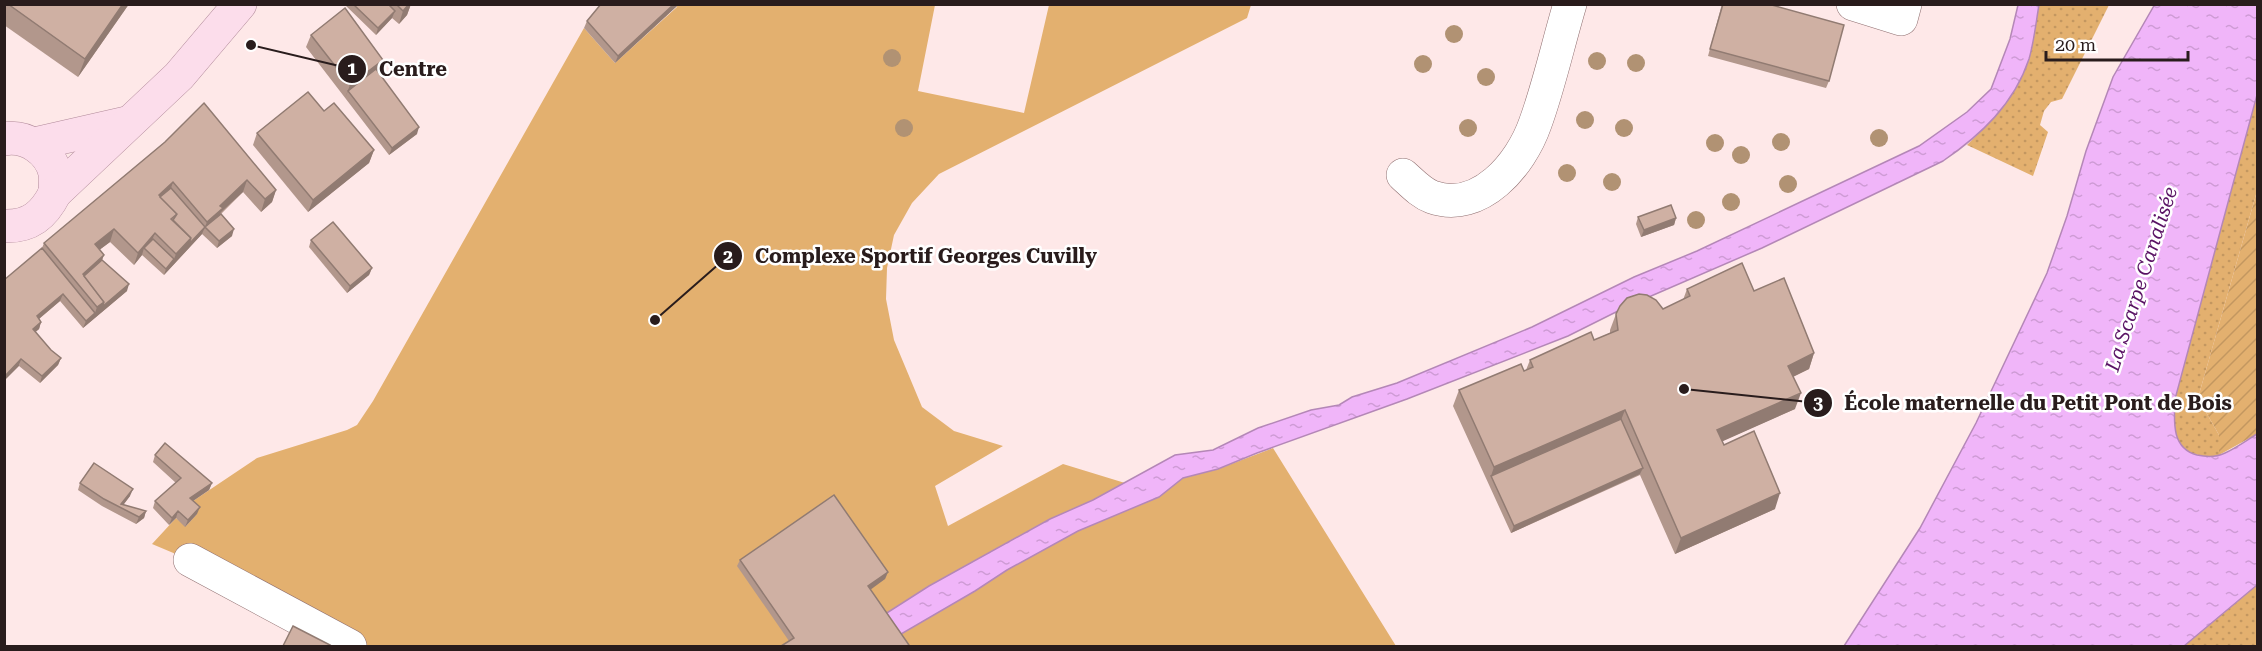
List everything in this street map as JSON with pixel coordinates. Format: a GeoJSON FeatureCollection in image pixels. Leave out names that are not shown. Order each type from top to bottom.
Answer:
{"type":"FeatureCollection","features":[{"type":"Feature","properties":{"kind":"main road"},"geometry":{"type":"LineString","coordinates":[[9,230],[34,220],[47,209],[55,193],[178,76],[240,4]]}},
{"type":"Feature","properties":{"kind":"main road"},"geometry":{"type":"LineString","coordinates":[[19,142],[126,123]]}},
{"type":"Feature","properties":{"kind":"main road"},"geometry":{"type":"LineString","coordinates":[[19,142],[47,156],[55,174],[55,193]]}},
{"type":"Feature","properties":{"kind":"street"},"geometry":{"type":"LineString","coordinates":[[1403,175],[1419,190],[1432,197],[1450,200],[1468,198],[1497,181],[1511,166],[1534,126],[1570,4]]}},
{"type":"Feature","properties":{"kind":"street"},"geometry":{"type":"LineString","coordinates":[[1853,4],[1901,19],[1905,4]]}},
{"type":"Feature","properties":{"kind":"street"},"geometry":{"type":"LineString","coordinates":[[190,560],[350,646]]}},
{"type":"Feature","properties":{"kind":"shaded area"},"geometry":{"type":"Polygon","coordinates":[[[676,5],[935,5],[918,91],[1024,113],[1049,5],[1251,5],[1247,18],[939,174],[912,203],[894,235],[887,268],[886,299],[894,340],[922,407],[954,431],[1003,446],[935,486],[948,526],[1063,464],[1125,483],[1159,497],[1183,478],[1218,469],[1273,448],[1396,646],[351,646],[190,560],[152,544],[176,518],[186,526],[197,514],[187,505],[257,458],[357,425],[373,401],[584,28],[615,63],[677,7],[676,5]]]}},
{"type":"Feature","properties":{"kind":"shaded area"},"geometry":{"type":"Polygon","coordinates":[[[2039,5],[2109,5],[2062,99],[2051,102],[2044,111],[2040,125],[2048,132],[2033,176],[1967,145],[1995,116],[2018,84],[2031,52],[2039,5]]]}},
{"type":"Feature","properties":{"kind":"shaded area"},"geometry":{"type":"Polygon","coordinates":[[[2257,95],[2257,191],[2198,398],[2219,435],[2219,455],[2204,456],[2187,451],[2177,439],[2174,423],[2175,399],[2257,95]]]}},
{"type":"Feature","properties":{"kind":"shaded area"},"geometry":{"type":"Polygon","coordinates":[[[2257,191],[2257,434],[2219,455],[2219,435],[2198,398],[2257,191]]]}},
{"type":"Feature","properties":{"kind":"shaded area"},"geometry":{"type":"Polygon","coordinates":[[[2257,585],[2257,646],[2184,646],[2190,641],[2257,585]]]}},
{"type":"Feature","properties":{"kind":"water","name":"La Scarpe Canalisée"},"geometry":{"type":"Polygon","coordinates":[[[2155,4],[2257,5],[2257,95],[2175,399],[2174,416],[2178,440],[2182,446],[2197,455],[2211,457],[2221,455],[2257,434],[2257,585],[2184,646],[1844,646],[1920,528],[1976,423],[2047,273],[2086,151],[2113,77],[2155,4]]]}},
{"type":"Feature","properties":{"kind":"water"},"geometry":{"type":"Polygon","coordinates":[[[2018,5],[2039,5],[2034,39],[2023,75],[1995,117],[1943,161],[1762,248],[1628,306],[1568,336],[1218,469],[1183,478],[1159,497],[1078,531],[1007,570],[896,637],[882,616],[929,586],[1050,519],[1093,500],[1175,455],[1213,450],[1258,428],[1311,410],[1339,405],[1352,397],[1397,383],[1532,327],[1634,277],[1697,251],[1919,146],[1967,112],[1991,89],[2010,39],[2018,5]]]}},
{"type":"Feature","properties":{"kind":"building"},"geometry":{"type":"Polygon","coordinates":[[[8,4],[123,4],[85,59],[8,4]]]}},
{"type":"Feature","properties":{"kind":"building"},"geometry":{"type":"Polygon","coordinates":[[[353,4],[388,4],[395,11],[378,28],[353,4]]]}},
{"type":"Feature","properties":{"kind":"building"},"geometry":{"type":"Polygon","coordinates":[[[396,4],[409,4],[403,11],[396,4]]]}},
{"type":"Feature","properties":{"kind":"building"},"geometry":{"type":"Polygon","coordinates":[[[601,4],[674,4],[618,56],[587,21],[601,4]]]}},
{"type":"Feature","properties":{"kind":"building"},"geometry":{"type":"Polygon","coordinates":[[[1723,4],[1768,4],[1844,25],[1829,81],[1710,49],[1723,4]]]}},
{"type":"Feature","properties":{"kind":"building"},"geometry":{"type":"Polygon","coordinates":[[[345,8],[383,60],[350,85],[311,35],[345,8]]]}},
{"type":"Feature","properties":{"kind":"building"},"geometry":{"type":"Polygon","coordinates":[[[376,69],[419,127],[392,148],[348,91],[376,69]]]}},
{"type":"Feature","properties":{"kind":"building"},"geometry":{"type":"Polygon","coordinates":[[[308,92],[324,111],[334,103],[374,150],[313,200],[257,133],[308,92]]]}},
{"type":"Feature","properties":{"kind":"building"},"geometry":{"type":"Polygon","coordinates":[[[204,103],[276,190],[265,199],[247,180],[220,206],[223,208],[207,222],[173,182],[159,195],[177,214],[171,219],[191,238],[176,254],[155,233],[138,253],[114,229],[95,244],[104,255],[83,274],[104,302],[97,307],[44,243],[165,142],[204,103]]]}},
{"type":"Feature","properties":{"kind":"building"},"geometry":{"type":"Polygon","coordinates":[[[171,188],[205,227],[189,244],[191,238],[173,220],[177,214],[160,197],[171,188]]]}},
{"type":"Feature","properties":{"kind":"building"},"geometry":{"type":"Polygon","coordinates":[[[1671,205],[1676,218],[1644,230],[1638,217],[1671,205]]]}},
{"type":"Feature","properties":{"kind":"building"},"geometry":{"type":"Polygon","coordinates":[[[221,214],[234,229],[219,241],[205,227],[221,214]]]}},
{"type":"Feature","properties":{"kind":"building"},"geometry":{"type":"Polygon","coordinates":[[[333,222],[372,268],[350,286],[311,240],[333,222]]]}},
{"type":"Feature","properties":{"kind":"building"},"geometry":{"type":"Polygon","coordinates":[[[153,239],[174,259],[166,269],[144,248],[153,239]]]}},
{"type":"Feature","properties":{"kind":"building"},"geometry":{"type":"Polygon","coordinates":[[[42,248],[95,313],[86,321],[63,294],[37,316],[41,322],[33,329],[61,358],[42,376],[21,359],[4,377],[4,280],[42,248]]]}},
{"type":"Feature","properties":{"kind":"building"},"geometry":{"type":"Polygon","coordinates":[[[102,260],[129,284],[102,307],[104,302],[84,276],[102,260]]]}},
{"type":"Feature","properties":{"kind":"building"},"geometry":{"type":"Polygon","coordinates":[[[1742,263],[1754,291],[1784,278],[1814,353],[1788,366],[1801,393],[1717,430],[1724,445],[1754,431],[1780,493],[1681,538],[1625,410],[1494,467],[1459,390],[1521,364],[1524,371],[1533,367],[1530,360],[1591,332],[1594,340],[1618,330],[1616,314],[1627,298],[1639,294],[1647,295],[1656,300],[1663,309],[1690,296],[1687,289],[1742,263]]]}},
{"type":"Feature","properties":{"kind":"building"},"geometry":{"type":"Polygon","coordinates":[[[1621,419],[1643,468],[1514,526],[1491,476],[1621,419]]]}},
{"type":"Feature","properties":{"kind":"building"},"geometry":{"type":"Polygon","coordinates":[[[165,443],[212,483],[190,498],[200,507],[188,520],[178,511],[172,518],[155,501],[181,478],[155,455],[165,443]]]}},
{"type":"Feature","properties":{"kind":"building"},"geometry":{"type":"Polygon","coordinates":[[[94,463],[133,489],[121,504],[146,511],[139,517],[104,499],[80,483],[94,463]]]}},
{"type":"Feature","properties":{"kind":"building"},"geometry":{"type":"Polygon","coordinates":[[[834,495],[888,572],[868,586],[909,645],[907,646],[781,646],[794,638],[740,560],[834,495]]]}},
{"type":"Feature","properties":{"kind":"building"},"geometry":{"type":"Polygon","coordinates":[[[293,626],[330,645],[283,646],[293,626]]]}},
{"type":"Feature","properties":{"kind":"place","name":"Centre"},"geometry":{"type":"Point","coordinates":[251,45]}},
{"type":"Feature","properties":{"kind":"place","name":"Complexe Sportif Georges Cuvilly"},"geometry":{"type":"Point","coordinates":[655,320]}},
{"type":"Feature","properties":{"kind":"place","name":"École maternelle du Petit Pont de Bois"},"geometry":{"type":"Point","coordinates":[1684,389]}}]}
